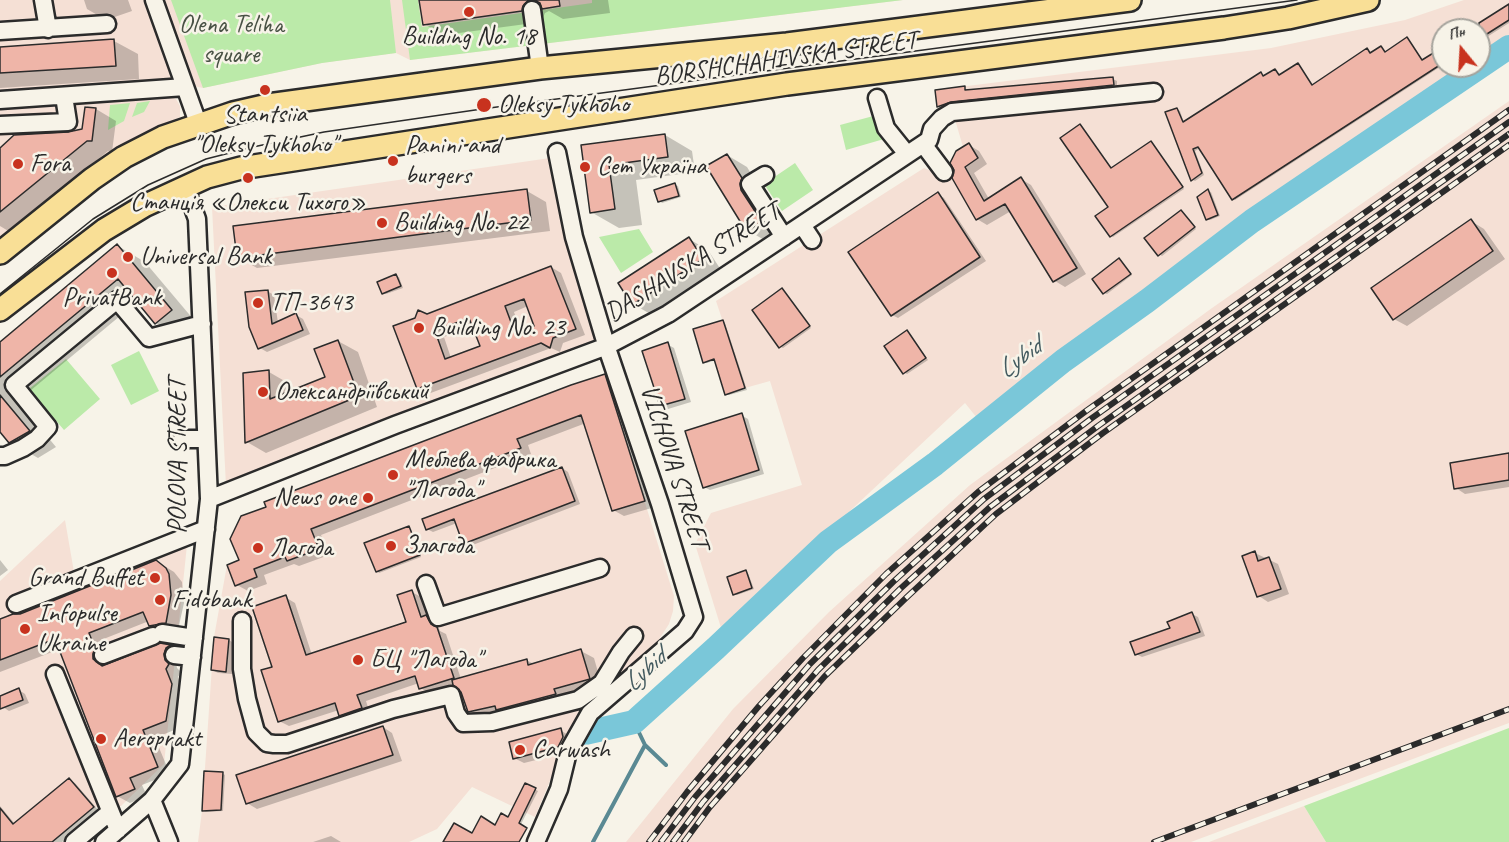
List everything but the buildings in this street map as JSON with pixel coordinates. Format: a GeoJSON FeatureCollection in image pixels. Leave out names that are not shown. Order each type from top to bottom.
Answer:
{"type":"FeatureCollection","features":[{"type":"Feature","properties":{"kind":"main road","name":"BORSHCHAHIVSKA STREET"},"geometry":{"type":"LineString","coordinates":[[0,253],[92,179],[124,157],[163,137],[234,112],[268,105],[540,68],[821,40],[1130,0]]}},
{"type":"Feature","properties":{"kind":"main road","name":"BORSHCHAHIVSKA STREET"},"geometry":{"type":"LineString","coordinates":[[0,310],[104,230],[144,206],[184,186],[241,168],[787,84],[1224,28],[1288,18],[1368,0]]}},
{"type":"Feature","properties":{"kind":"street"},"geometry":{"type":"LineString","coordinates":[[43,0],[48,29]]}},
{"type":"Feature","properties":{"kind":"street"},"geometry":{"type":"LineString","coordinates":[[154,0],[198,123]]}},
{"type":"Feature","properties":{"kind":"street"},"geometry":{"type":"LineString","coordinates":[[532,10],[540,68]]}},
{"type":"Feature","properties":{"kind":"street"},"geometry":{"type":"LineString","coordinates":[[0,31],[107,24]]}},
{"type":"Feature","properties":{"kind":"street"},"geometry":{"type":"LineString","coordinates":[[0,100],[185,87]]}},
{"type":"Feature","properties":{"kind":"street","name":"DASHAVSKA STREET"},"geometry":{"type":"LineString","coordinates":[[208,499],[607,346],[668,314],[929,140],[932,129],[942,118],[952,112],[1154,92]]}},
{"type":"Feature","properties":{"kind":"street"},"geometry":{"type":"LineString","coordinates":[[0,125],[68,122],[64,96]]}},
{"type":"Feature","properties":{"kind":"street"},"geometry":{"type":"LineString","coordinates":[[877,98],[886,128],[907,154]]}},
{"type":"Feature","properties":{"kind":"street"},"geometry":{"type":"LineString","coordinates":[[923,144],[944,172]]}},
{"type":"Feature","properties":{"kind":"street","name":"VICHOVA STREET"},"geometry":{"type":"LineString","coordinates":[[536,842],[559,789],[568,752],[590,713],[685,631],[694,617],[574,237],[558,152]]}},
{"type":"Feature","properties":{"kind":"street"},"geometry":{"type":"LineString","coordinates":[[765,175],[750,184],[784,237]]}},
{"type":"Feature","properties":{"kind":"street","name":"POLOVA STREET"},"geometry":{"type":"LineString","coordinates":[[152,800],[180,764],[207,529],[208,499],[197,219],[184,186]]}},
{"type":"Feature","properties":{"kind":"street"},"geometry":{"type":"LineString","coordinates":[[802,225],[813,240]]}},
{"type":"Feature","properties":{"kind":"street"},"geometry":{"type":"LineString","coordinates":[[0,456],[23,448],[37,439],[48,427],[14,385],[117,300],[149,338],[202,324]]}},
{"type":"Feature","properties":{"kind":"street"},"geometry":{"type":"LineString","coordinates":[[182,439],[206,439]]}},
{"type":"Feature","properties":{"kind":"street"},"geometry":{"type":"LineString","coordinates":[[15,604],[207,529]]}},
{"type":"Feature","properties":{"kind":"street"},"geometry":{"type":"LineString","coordinates":[[426,584],[438,617],[600,568]]}},
{"type":"Feature","properties":{"kind":"street"},"geometry":{"type":"LineString","coordinates":[[242,621],[242,669],[253,721],[260,738],[267,743],[274,744],[287,744],[393,710],[451,695],[456,713],[463,723],[492,722],[578,700],[602,683],[634,636]]}},
{"type":"Feature","properties":{"kind":"street"},"geometry":{"type":"LineString","coordinates":[[103,655],[158,634],[194,638]]}},
{"type":"Feature","properties":{"kind":"street"},"geometry":{"type":"LineString","coordinates":[[174,655],[192,657]]}},
{"type":"Feature","properties":{"kind":"street"},"geometry":{"type":"LineString","coordinates":[[55,674],[118,830]]}},
{"type":"Feature","properties":{"kind":"street"},"geometry":{"type":"LineString","coordinates":[[104,842],[152,800],[169,842]]}},
{"type":"Feature","properties":{"kind":"street"},"geometry":{"type":"LineString","coordinates":[[74,842],[110,812]]}},
{"type":"Feature","properties":{"kind":"shaded area"},"geometry":{"type":"Polygon","coordinates":[[[0,0],[903,0],[410,60],[396,53],[322,63],[203,88],[174,82],[0,95],[0,0]]]}},
{"type":"Feature","properties":{"kind":"shaded area"},"geometry":{"type":"Polygon","coordinates":[[[1464,0],[1509,0],[1509,39],[1491,52],[1491,18],[1431,18],[1431,78],[1454,78],[1171,278],[981,423],[965,403],[722,631],[695,544],[711,513],[802,485],[770,381],[745,388],[716,301],[924,168],[939,174],[955,161],[953,157],[956,151],[963,147],[950,105],[937,107],[935,90],[1271,48],[1405,20],[1464,0]]]}},
{"type":"Feature","properties":{"kind":"shaded area"},"geometry":{"type":"Polygon","coordinates":[[[172,97],[180,106],[180,117],[98,160],[0,242],[0,106],[172,97]]]}},
{"type":"Feature","properties":{"kind":"shaded area"},"geometry":{"type":"Polygon","coordinates":[[[1509,101],[1509,723],[1191,842],[626,842],[733,709],[829,612],[970,485],[1212,308],[1509,101]]]}},
{"type":"Feature","properties":{"kind":"shaded area"},"geometry":{"type":"Polygon","coordinates":[[[550,158],[571,263],[601,345],[226,486],[212,207],[550,158]]]}},
{"type":"Feature","properties":{"kind":"shaded area"},"geometry":{"type":"Polygon","coordinates":[[[605,374],[674,596],[673,611],[669,624],[658,641],[574,723],[535,817],[472,787],[437,829],[409,842],[198,842],[214,637],[227,565],[239,560],[230,539],[241,516],[266,507],[264,502],[605,374]]]}},
{"type":"Feature","properties":{"kind":"shaded area"},"geometry":{"type":"Polygon","coordinates":[[[65,520],[74,572],[189,526],[164,764],[121,806],[94,807],[52,842],[0,842],[0,581],[65,520]]]}},
{"type":"Feature","properties":{"kind":"shaded area"},"geometry":{"type":"Polygon","coordinates":[[[1304,806],[1326,842],[1209,842],[1304,806]]]}},
{"type":"Feature","properties":{"kind":"green space","name":"Olena Teliha square"},"geometry":{"type":"Polygon","coordinates":[[[171,0],[390,0],[396,53],[322,63],[203,88],[171,0]]]}},
{"type":"Feature","properties":{"kind":"green space"},"geometry":{"type":"Polygon","coordinates":[[[402,0],[418,0],[422,27],[592,3],[592,0],[903,0],[410,60],[402,0]]]}},
{"type":"Feature","properties":{"kind":"green space"},"geometry":{"type":"Polygon","coordinates":[[[150,101],[144,112],[132,117],[137,103],[150,101]]]}},
{"type":"Feature","properties":{"kind":"green space"},"geometry":{"type":"Polygon","coordinates":[[[130,103],[124,121],[108,130],[110,105],[130,103]]]}},
{"type":"Feature","properties":{"kind":"green space"},"geometry":{"type":"Polygon","coordinates":[[[877,115],[884,139],[846,150],[840,125],[877,115]]]}},
{"type":"Feature","properties":{"kind":"green space"},"geometry":{"type":"Polygon","coordinates":[[[795,163],[813,190],[782,211],[764,184],[795,163]]]}},
{"type":"Feature","properties":{"kind":"green space"},"geometry":{"type":"Polygon","coordinates":[[[639,229],[653,252],[621,273],[599,237],[639,229]]]}},
{"type":"Feature","properties":{"kind":"green space"},"geometry":{"type":"Polygon","coordinates":[[[139,351],[159,391],[131,405],[111,365],[139,351]]]}},
{"type":"Feature","properties":{"kind":"green space"},"geometry":{"type":"Polygon","coordinates":[[[66,359],[100,399],[64,430],[29,389],[66,359]]]}},
{"type":"Feature","properties":{"kind":"green space"},"geometry":{"type":"Polygon","coordinates":[[[1509,728],[1509,842],[1326,842],[1304,806],[1509,728]]]}},
{"type":"Feature","properties":{"kind":"waterway","name":"Lybid"},"geometry":{"type":"LineString","coordinates":[[585,733],[634,722],[828,542],[935,464],[1063,361],[1252,221],[1509,47]]}},
{"type":"Feature","properties":{"kind":"waterway"},"geometry":{"type":"LineString","coordinates":[[634,722],[645,745],[666,765]]}},
{"type":"Feature","properties":{"kind":"waterway"},"geometry":{"type":"LineString","coordinates":[[593,842],[645,745]]}},
{"type":"Feature","properties":{"kind":"tram line"},"geometry":{"type":"LineString","coordinates":[[0,294],[93,219],[148,185],[206,159],[253,147],[324,132],[482,109],[1297,0]]}},
{"type":"Feature","properties":{"kind":"railway"},"geometry":{"type":"LineString","coordinates":[[649,842],[687,792],[759,706],[803,658],[886,574],[978,492],[1086,411],[1509,110]]}},
{"type":"Feature","properties":{"kind":"railway"},"geometry":{"type":"LineString","coordinates":[[661,842],[695,797],[810,664],[893,582],[984,499],[1092,418],[1509,122]]}},
{"type":"Feature","properties":{"kind":"railway"},"geometry":{"type":"LineString","coordinates":[[673,842],[703,802],[818,670],[900,589],[990,507],[1098,426],[1509,134]]}},
{"type":"Feature","properties":{"kind":"railway"},"geometry":{"type":"LineString","coordinates":[[684,842],[710,807],[825,676],[996,514],[1103,433],[1509,145]]}},
{"type":"Feature","properties":{"kind":"railway"},"geometry":{"type":"LineString","coordinates":[[1154,842],[1509,709]]}},
{"type":"Feature","properties":{"kind":"place","name":"Building No. 18"},"geometry":{"type":"Point","coordinates":[469,12]}},
{"type":"Feature","properties":{"kind":"place","name":"Stantsiia \"Oleksy Tykhoho\""},"geometry":{"type":"Point","coordinates":[265,90]}},
{"type":"Feature","properties":{"kind":"place","name":"Oleksy Tykhoho"},"geometry":{"type":"Point","coordinates":[484,105]}},
{"type":"Feature","properties":{"kind":"place","name":"Panini and burgers"},"geometry":{"type":"Point","coordinates":[393,161]}},
{"type":"Feature","properties":{"kind":"place","name":"Fora"},"geometry":{"type":"Point","coordinates":[18,164]}},
{"type":"Feature","properties":{"kind":"place","name":"Сет Україна"},"geometry":{"type":"Point","coordinates":[585,167]}},
{"type":"Feature","properties":{"kind":"place","name":"Станція «Олекси Тихого»"},"geometry":{"type":"Point","coordinates":[248,178]}},
{"type":"Feature","properties":{"kind":"place","name":"Building No. 22"},"geometry":{"type":"Point","coordinates":[382,223]}},
{"type":"Feature","properties":{"kind":"place","name":"Universal Bank"},"geometry":{"type":"Point","coordinates":[128,257]}},
{"type":"Feature","properties":{"kind":"place","name":"PrivatBank"},"geometry":{"type":"Point","coordinates":[112,273]}},
{"type":"Feature","properties":{"kind":"place","name":"ТП-3643"},"geometry":{"type":"Point","coordinates":[258,303]}},
{"type":"Feature","properties":{"kind":"place","name":"Building No. 23"},"geometry":{"type":"Point","coordinates":[419,328]}},
{"type":"Feature","properties":{"kind":"place","name":"Олександріївський"},"geometry":{"type":"Point","coordinates":[263,392]}},
{"type":"Feature","properties":{"kind":"place","name":"Меблева фабрика \"Лагода\""},"geometry":{"type":"Point","coordinates":[393,475]}},
{"type":"Feature","properties":{"kind":"place","name":"News one"},"geometry":{"type":"Point","coordinates":[368,498]}},
{"type":"Feature","properties":{"kind":"place","name":"Злагода"},"geometry":{"type":"Point","coordinates":[391,546]}},
{"type":"Feature","properties":{"kind":"place","name":"Лагода"},"geometry":{"type":"Point","coordinates":[258,548]}},
{"type":"Feature","properties":{"kind":"place","name":"Grand Buffet"},"geometry":{"type":"Point","coordinates":[155,578]}},
{"type":"Feature","properties":{"kind":"place","name":"Fidobank"},"geometry":{"type":"Point","coordinates":[160,600]}},
{"type":"Feature","properties":{"kind":"place","name":"Infopulse Ukraine"},"geometry":{"type":"Point","coordinates":[25,629]}},
{"type":"Feature","properties":{"kind":"place","name":"БЦ \"Лагода\""},"geometry":{"type":"Point","coordinates":[358,660]}},
{"type":"Feature","properties":{"kind":"place","name":"Aeroprakt"},"geometry":{"type":"Point","coordinates":[101,739]}},
{"type":"Feature","properties":{"kind":"place","name":"Carwash"},"geometry":{"type":"Point","coordinates":[520,750]}}]}
